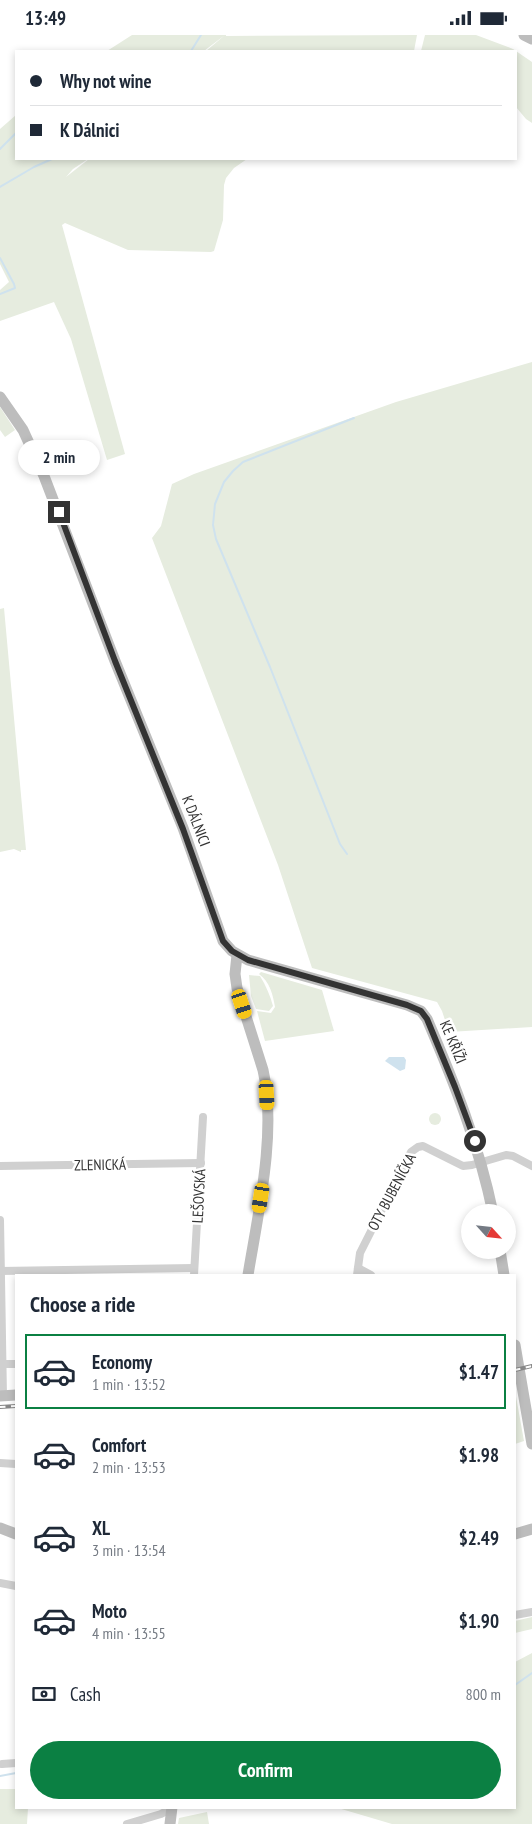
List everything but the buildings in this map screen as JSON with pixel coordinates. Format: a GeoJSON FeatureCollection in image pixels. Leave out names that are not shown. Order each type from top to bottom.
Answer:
{"type":"FeatureCollection","features":[{"type":"Feature","properties":{"kind":"street"},"geometry":{"type":"LineString","coordinates":[[524,35],[532,39]]}},
{"type":"Feature","properties":{"kind":"street","name":"K DÁLNICI"},"geometry":{"type":"LineString","coordinates":[[0,397],[23,430],[44,476],[115,661],[183,829],[220,933],[227,947],[237,955]]}},
{"type":"Feature","properties":{"kind":"street"},"geometry":{"type":"LineString","coordinates":[[237,955],[235,981],[263,1071],[268,1112],[261,1198],[248,1274]]}},
{"type":"Feature","properties":{"kind":"street","name":"KE KŘÍŽI"},"geometry":{"type":"LineString","coordinates":[[237,955],[248,960],[407,1005],[421,1011],[427,1019],[455,1087],[482,1162],[491,1204]]}},
{"type":"Feature","properties":{"kind":"street","name":"LEŠOVSKÁ"},"geometry":{"type":"LineString","coordinates":[[194,1271],[203,1117]]}},
{"type":"Feature","properties":{"kind":"street","name":"OTY BUBENÍČKA"},"geometry":{"type":"LineString","coordinates":[[358,1272],[360,1253],[411,1152],[423,1146],[463,1166],[482,1162]]}},
{"type":"Feature","properties":{"kind":"street"},"geometry":{"type":"LineString","coordinates":[[482,1162],[506,1155],[532,1166]]}},
{"type":"Feature","properties":{"kind":"street","name":"ZLENICKÁ"},"geometry":{"type":"LineString","coordinates":[[0,1166],[201,1163]]}},
{"type":"Feature","properties":{"kind":"street"},"geometry":{"type":"LineString","coordinates":[[0,1221],[1,1396],[15,1395]]}},
{"type":"Feature","properties":{"kind":"street"},"geometry":{"type":"LineString","coordinates":[[501,1259],[504,1274]]}},
{"type":"Feature","properties":{"kind":"street"},"geometry":{"type":"LineString","coordinates":[[0,1271],[194,1271]]}},
{"type":"Feature","properties":{"kind":"street"},"geometry":{"type":"LineString","coordinates":[[516,1351],[532,1444]]}},
{"type":"Feature","properties":{"kind":"street"},"geometry":{"type":"LineString","coordinates":[[1,1364],[15,1364]]}},
{"type":"Feature","properties":{"kind":"street"},"geometry":{"type":"LineString","coordinates":[[0,1463],[15,1464]]}},
{"type":"Feature","properties":{"kind":"street"},"geometry":{"type":"LineString","coordinates":[[0,1528],[15,1534]]}},
{"type":"Feature","properties":{"kind":"street"},"geometry":{"type":"LineString","coordinates":[[516,1534],[532,1529]]}},
{"type":"Feature","properties":{"kind":"street"},"geometry":{"type":"LineString","coordinates":[[0,1583],[15,1586]]}},
{"type":"Feature","properties":{"kind":"street"},"geometry":{"type":"LineString","coordinates":[[516,1615],[532,1612]]}},
{"type":"Feature","properties":{"kind":"street"},"geometry":{"type":"LineString","coordinates":[[2,1764],[15,1763]]}},
{"type":"Feature","properties":{"kind":"street"},"geometry":{"type":"LineString","coordinates":[[127,1824],[161,1814],[170,1809]]}},
{"type":"Feature","properties":{"kind":"street"},"geometry":{"type":"LineString","coordinates":[[170,1824],[172,1809]]}},
{"type":"Feature","properties":{"kind":"shaded area"},"geometry":{"type":"Polygon","coordinates":[[[132,35],[225,35],[205,50],[109,50],[132,35]]]}},
{"type":"Feature","properties":{"kind":"shaded area"},"geometry":{"type":"Polygon","coordinates":[[[225,35],[417,35],[414,50],[207,50],[225,35]]]}},
{"type":"Feature","properties":{"kind":"shaded area"},"geometry":{"type":"Polygon","coordinates":[[[425,35],[476,35],[514,50],[421,50],[425,35]]]}},
{"type":"Feature","properties":{"kind":"shaded area"},"geometry":{"type":"Polygon","coordinates":[[[517,52],[532,62],[532,123],[517,108],[517,52]]]}},
{"type":"Feature","properties":{"kind":"shaded area"},"geometry":{"type":"Polygon","coordinates":[[[15,116],[15,160],[86,160],[73,169],[66,177],[88,160],[246,160],[234,168],[226,178],[223,220],[214,251],[128,250],[65,223],[62,225],[125,454],[107,460],[71,339],[54,302],[0,321],[0,290],[9,282],[0,264],[0,129],[15,116]]]}},
{"type":"Feature","properties":{"kind":"shaded area"},"geometry":{"type":"Polygon","coordinates":[[[532,362],[532,1027],[449,1032],[437,1002],[312,968],[278,865],[152,538],[161,526],[172,484],[194,474],[396,402],[532,362]]]}},
{"type":"Feature","properties":{"kind":"shaded area"},"geometry":{"type":"Polygon","coordinates":[[[0,407],[15,430],[5,437],[0,430],[0,407]]]}},
{"type":"Feature","properties":{"kind":"shaded area"},"geometry":{"type":"Polygon","coordinates":[[[4,608],[26,850],[21,850],[21,852],[14,849],[0,852],[0,609],[4,608]]]}},
{"type":"Feature","properties":{"kind":"shaded area"},"geometry":{"type":"Polygon","coordinates":[[[261,972],[322,990],[334,1031],[265,1041],[257,1011],[271,1013],[275,1007],[272,993],[263,977],[259,974],[261,972]]]}},
{"type":"Feature","properties":{"kind":"shaded area"},"geometry":{"type":"Polygon","coordinates":[[[249,975],[260,976],[273,1006],[269,1011],[256,1009],[251,996],[249,975]]]}},
{"type":"Feature","properties":{"kind":"shaded area"},"geometry":{"type":"Polygon","coordinates":[[[437,1113],[440,1114],[440,1124],[433,1125],[430,1124],[429,1117],[430,1114],[437,1113]]]}},
{"type":"Feature","properties":{"kind":"shaded area"},"geometry":{"type":"Polygon","coordinates":[[[516,1397],[524,1441],[516,1444],[516,1397]]]}},
{"type":"Feature","properties":{"kind":"shaded area"},"geometry":{"type":"Polygon","coordinates":[[[532,1617],[532,1629],[516,1633],[516,1621],[532,1617]]]}},
{"type":"Feature","properties":{"kind":"shaded area"},"geometry":{"type":"Polygon","coordinates":[[[532,1653],[532,1824],[392,1824],[341,1809],[516,1809],[516,1661],[532,1653]]]}},
{"type":"Feature","properties":{"kind":"shaded area"},"geometry":{"type":"Polygon","coordinates":[[[0,1789],[15,1789],[15,1809],[28,1809],[27,1824],[0,1824],[0,1789]]]}},
{"type":"Feature","properties":{"kind":"shaded area"},"geometry":{"type":"Polygon","coordinates":[[[207,1812],[209,1824],[178,1824],[179,1818],[207,1812]]]}},
{"type":"Feature","properties":{"kind":"water"},"geometry":{"type":"Polygon","coordinates":[[[389,1057],[404,1057],[406,1060],[405,1069],[400,1071],[385,1061],[389,1057]]]}},
{"type":"Feature","properties":{"kind":"waterway"},"geometry":{"type":"LineString","coordinates":[[192,50],[201,35]]}},
{"type":"Feature","properties":{"kind":"waterway"},"geometry":{"type":"LineString","coordinates":[[0,149],[15,134]]}},
{"type":"Feature","properties":{"kind":"waterway"},"geometry":{"type":"LineString","coordinates":[[0,187],[50,160]]}},
{"type":"Feature","properties":{"kind":"waterway"},"geometry":{"type":"LineString","coordinates":[[0,258],[15,288],[0,294]]}},
{"type":"Feature","properties":{"kind":"waterway"},"geometry":{"type":"LineString","coordinates":[[347,854],[340,844],[270,667],[216,539],[213,525],[215,504],[224,482],[243,462],[354,418]]}},
{"type":"Feature","properties":{"kind":"waterway"},"geometry":{"type":"LineString","coordinates":[[516,1684],[532,1673]]}},
{"type":"Feature","properties":{"kind":"waterway"},"geometry":{"type":"LineString","coordinates":[[0,1776],[15,1773]]}},
{"type":"Feature","properties":{"kind":"railway"},"geometry":{"type":"LineString","coordinates":[[516,1370],[532,1366]]}},
{"type":"Feature","properties":{"kind":"railway"},"geometry":{"type":"LineString","coordinates":[[0,1407],[15,1406]]}},
{"type":"Feature","properties":{"kind":"route"},"geometry":{"type":"LineString","coordinates":[[59,512],[115,661],[183,829],[223,941],[237,955],[248,960],[407,1005],[421,1011],[427,1019],[448,1069],[475,1141]]}}]}
